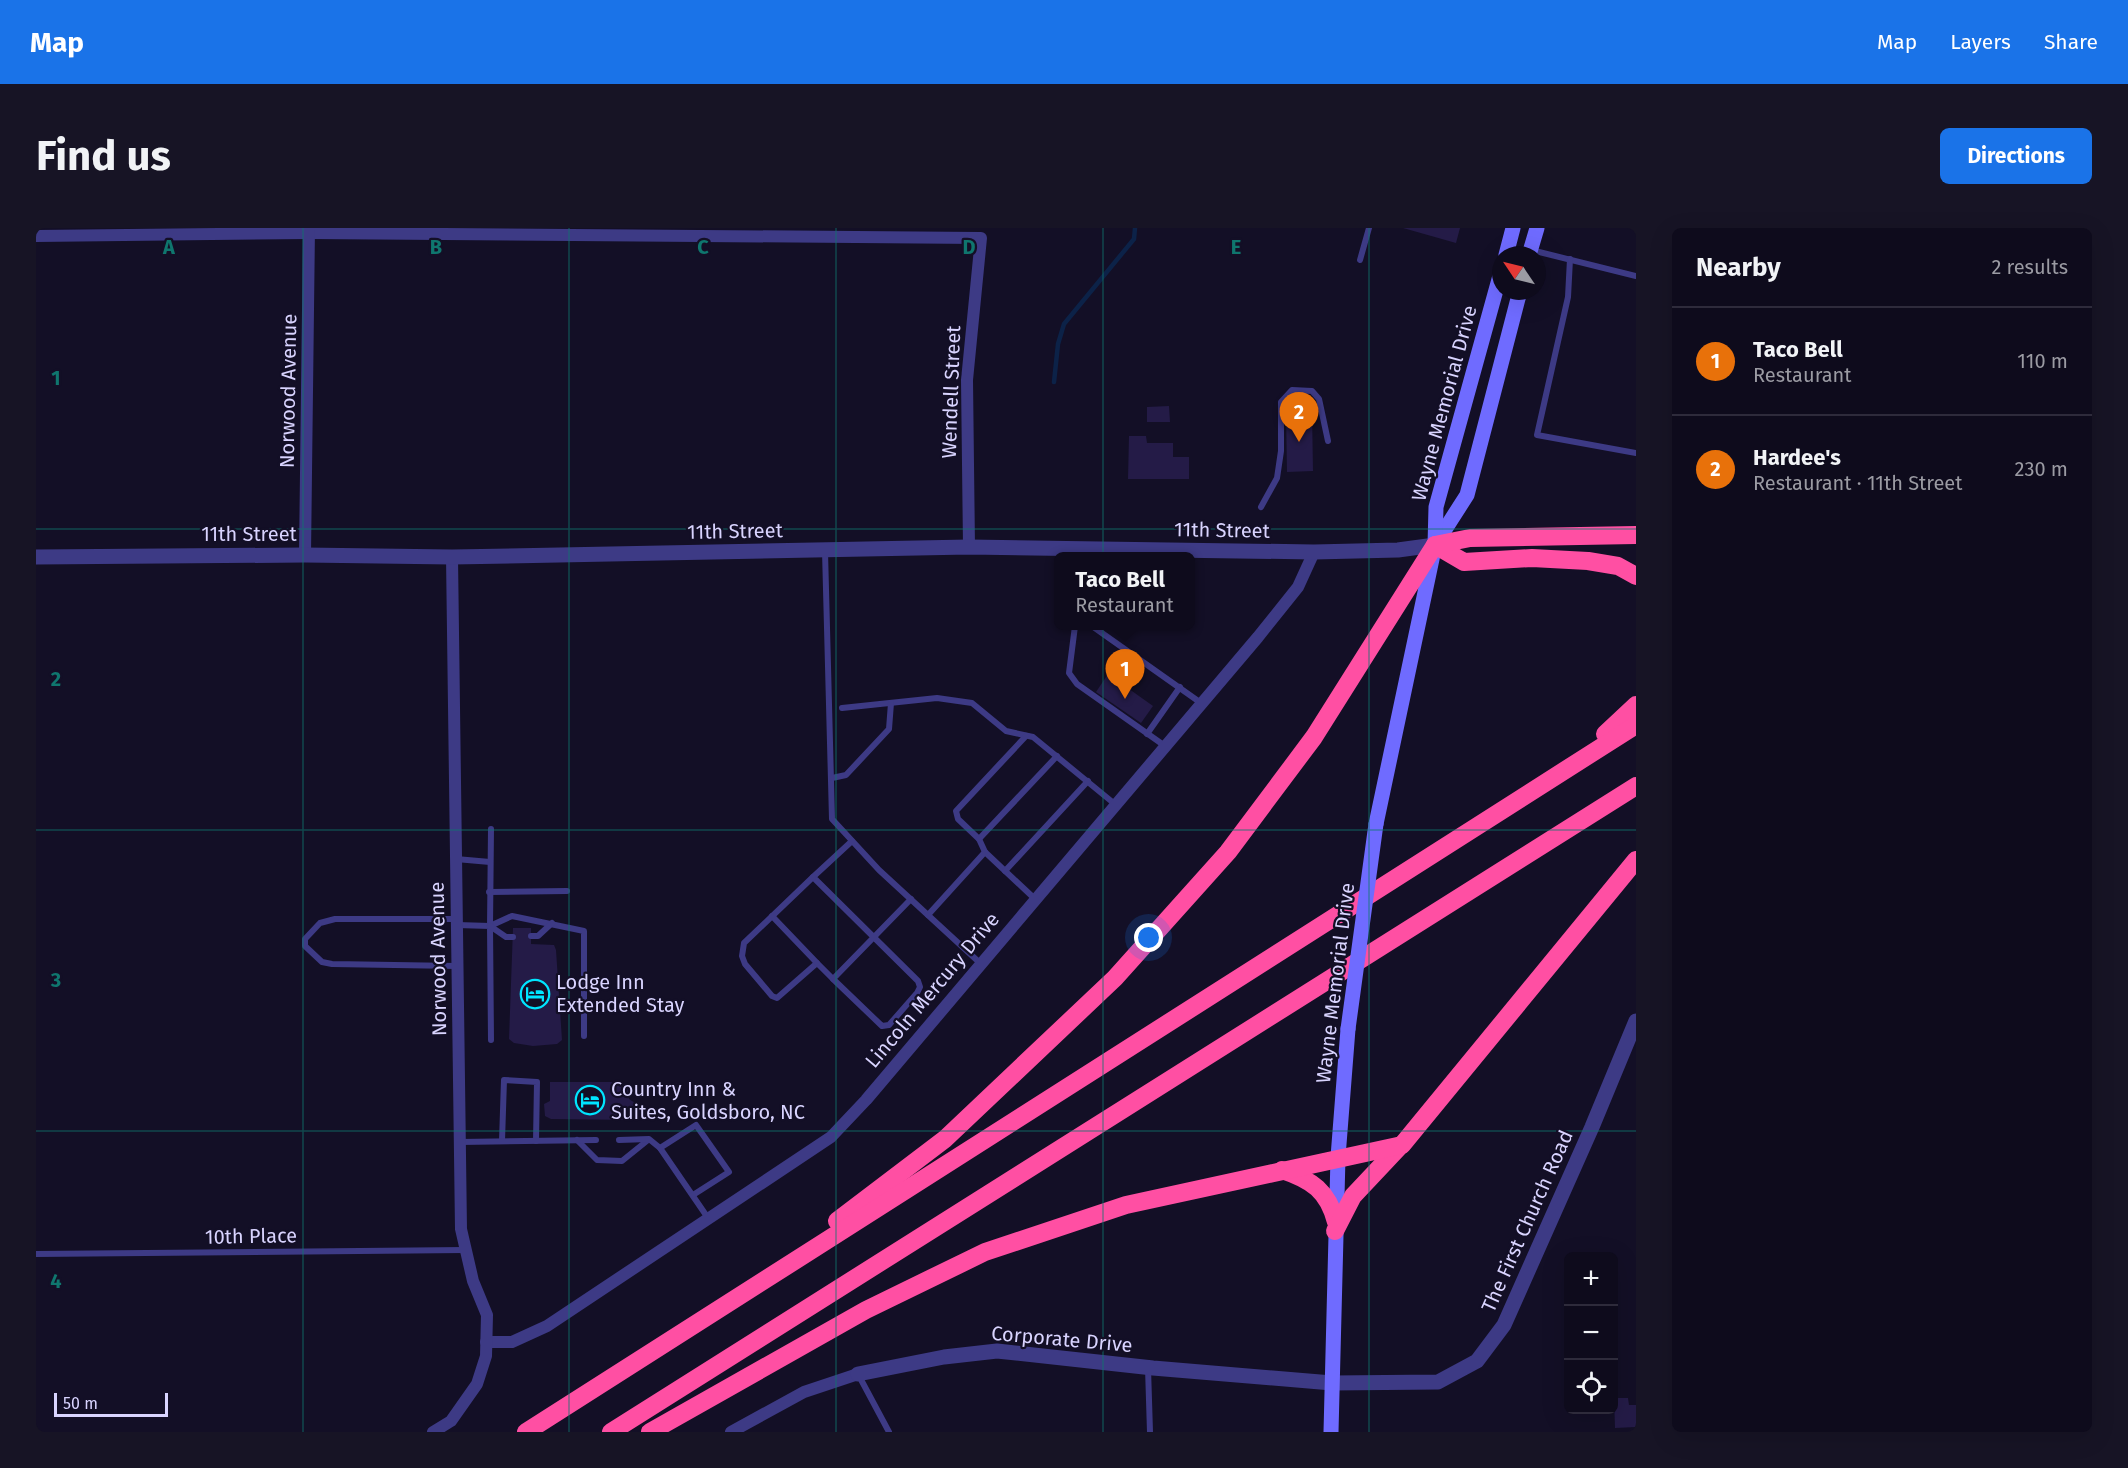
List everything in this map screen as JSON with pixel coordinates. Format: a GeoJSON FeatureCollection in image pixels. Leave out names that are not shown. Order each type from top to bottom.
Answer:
{"type":"FeatureCollection","features":[{"type":"Feature","properties":{"kind":"highway"},"geometry":{"type":"LineString","coordinates":[[733,1300],[945,1139],[1115,978],[1228,852],[1314,736],[1435,545],[1470,538],[1636,535]]}},
{"type":"Feature","properties":{"kind":"highway"},"geometry":{"type":"LineString","coordinates":[[1435,545],[1464,562],[1533,558],[1588,561],[1618,566],[1636,576]]}},
{"type":"Feature","properties":{"kind":"highway"},"geometry":{"type":"LineString","coordinates":[[1529,792],[1613,728],[1636,705]]}},
{"type":"Feature","properties":{"kind":"highway"},"geometry":{"type":"LineString","coordinates":[[526,1432],[1636,725]]}},
{"type":"Feature","properties":{"kind":"highway"},"geometry":{"type":"LineString","coordinates":[[611,1432],[1636,786]]}},
{"type":"Feature","properties":{"kind":"highway"},"geometry":{"type":"LineString","coordinates":[[1335,1227],[1353,1196],[1402,1144],[1636,861]]}},
{"type":"Feature","properties":{"kind":"highway"},"geometry":{"type":"LineString","coordinates":[[650,1432],[866,1310],[985,1252],[1126,1205],[1402,1144]]}},
{"type":"Feature","properties":{"kind":"highway"},"geometry":{"type":"LineString","coordinates":[[1282,1170],[1303,1177],[1318,1187],[1332,1208],[1335,1227]]}},
{"type":"Feature","properties":{"kind":"main road"},"geometry":{"type":"LineString","coordinates":[[1508,246],[1513,228]]}},
{"type":"Feature","properties":{"kind":"main road"},"geometry":{"type":"LineString","coordinates":[[1532,246],[1537,228]]}},
{"type":"Feature","properties":{"kind":"main road","name":"Wayne Memorial Drive"},"geometry":{"type":"LineString","coordinates":[[1331,1432],[1338,1158],[1348,1029],[1376,824],[1435,545],[1436,507],[1493,300]]}},
{"type":"Feature","properties":{"kind":"main road","name":"Wayne Memorial Drive"},"geometry":{"type":"LineString","coordinates":[[1435,545],[1467,495],[1518,300]]}},
{"type":"Feature","properties":{"kind":"street"},"geometry":{"type":"LineString","coordinates":[[36,236],[309,230]]}},
{"type":"Feature","properties":{"kind":"street","name":"Wendell Street"},"geometry":{"type":"LineString","coordinates":[[309,230],[981,238],[967,380],[969,547]]}},
{"type":"Feature","properties":{"kind":"street","name":"Norwood Avenue"},"geometry":{"type":"LineString","coordinates":[[305,555],[309,230]]}},
{"type":"Feature","properties":{"kind":"street","name":"11th Street"},"geometry":{"type":"LineString","coordinates":[[1195,553],[1398,550],[1435,545]]}},
{"type":"Feature","properties":{"kind":"street","name":"11th Street"},"geometry":{"type":"LineString","coordinates":[[36,557],[305,555],[452,557],[969,547],[1066,552]]}},
{"type":"Feature","properties":{"kind":"street","name":"Lincoln Mercury Drive"},"geometry":{"type":"LineString","coordinates":[[486,1342],[512,1342],[547,1326],[831,1137],[866,1100],[1258,637],[1298,587],[1314,552]]}},
{"type":"Feature","properties":{"kind":"street","name":"Norwood Avenue"},"geometry":{"type":"LineString","coordinates":[[433,1432],[451,1420],[477,1384],[486,1356],[487,1315],[473,1281],[461,1229],[452,557]]}},
{"type":"Feature","properties":{"kind":"street","name":"The First Church Road"},"geometry":{"type":"LineString","coordinates":[[1332,1383],[1438,1382],[1477,1360],[1504,1325],[1592,1127],[1636,1021]]}},
{"type":"Feature","properties":{"kind":"street","name":"Corporate Drive"},"geometry":{"type":"LineString","coordinates":[[731,1432],[804,1392],[858,1374],[944,1357],[997,1351],[1332,1383]]}},
{"type":"Feature","properties":{"kind":"lane"},"geometry":{"type":"LineString","coordinates":[[1360,260],[1369,228]]}},
{"type":"Feature","properties":{"kind":"lane"},"geometry":{"type":"LineString","coordinates":[[1546,255],[1636,276]]}},
{"type":"Feature","properties":{"kind":"lane"},"geometry":{"type":"LineString","coordinates":[[1570,260],[1568,297],[1537,435],[1636,453]]}},
{"type":"Feature","properties":{"kind":"lane"},"geometry":{"type":"LineString","coordinates":[[1261,507],[1277,478],[1281,451],[1281,402],[1292,390],[1312,391],[1319,399],[1328,441]]}},
{"type":"Feature","properties":{"kind":"lane"},"geometry":{"type":"LineString","coordinates":[[825,550],[832,778],[831,819],[879,870],[980,963]]}},
{"type":"Feature","properties":{"kind":"lane"},"geometry":{"type":"LineString","coordinates":[[1074,630],[1069,674],[1077,684],[1165,746]]}},
{"type":"Feature","properties":{"kind":"lane"},"geometry":{"type":"LineString","coordinates":[[1098,630],[1202,703]]}},
{"type":"Feature","properties":{"kind":"lane"},"geometry":{"type":"LineString","coordinates":[[1147,734],[1180,687]]}},
{"type":"Feature","properties":{"kind":"lane"},"geometry":{"type":"LineString","coordinates":[[842,708],[938,698],[972,703],[1006,731],[1033,736],[1116,805]]}},
{"type":"Feature","properties":{"kind":"lane"},"geometry":{"type":"LineString","coordinates":[[832,778],[846,775],[889,729],[891,703]]}},
{"type":"Feature","properties":{"kind":"lane"},"geometry":{"type":"LineString","coordinates":[[1026,736],[956,811],[958,819],[979,839],[985,852],[1035,899]]}},
{"type":"Feature","properties":{"kind":"lane"},"geometry":{"type":"LineString","coordinates":[[979,839],[1057,756]]}},
{"type":"Feature","properties":{"kind":"lane"},"geometry":{"type":"LineString","coordinates":[[1005,870],[1088,781]]}},
{"type":"Feature","properties":{"kind":"lane"},"geometry":{"type":"LineString","coordinates":[[491,829],[489,892],[491,1040]]}},
{"type":"Feature","properties":{"kind":"lane"},"geometry":{"type":"LineString","coordinates":[[817,963],[777,998],[772,996],[745,964],[742,956],[744,943],[852,841]]}},
{"type":"Feature","properties":{"kind":"lane"},"geometry":{"type":"LineString","coordinates":[[928,915],[985,852]]}},
{"type":"Feature","properties":{"kind":"lane"},"geometry":{"type":"LineString","coordinates":[[456,858],[490,862]]}},
{"type":"Feature","properties":{"kind":"lane"},"geometry":{"type":"LineString","coordinates":[[772,916],[877,1023],[882,1026],[889,1025],[917,993],[920,987],[918,981],[813,878]]}},
{"type":"Feature","properties":{"kind":"lane"},"geometry":{"type":"LineString","coordinates":[[489,892],[567,891]]}},
{"type":"Feature","properties":{"kind":"lane"},"geometry":{"type":"LineString","coordinates":[[833,979],[911,899]]}},
{"type":"Feature","properties":{"kind":"lane"},"geometry":{"type":"LineString","coordinates":[[490,926],[512,916],[584,931],[584,1036]]}},
{"type":"Feature","properties":{"kind":"lane"},"geometry":{"type":"LineString","coordinates":[[457,966],[332,964],[322,962],[305,946],[305,939],[320,923],[334,919],[457,922],[490,926],[506,937],[513,937]]}},
{"type":"Feature","properties":{"kind":"lane"},"geometry":{"type":"LineString","coordinates":[[531,936],[538,936],[552,923]]}},
{"type":"Feature","properties":{"kind":"lane"},"geometry":{"type":"LineString","coordinates":[[502,1142],[504,1080],[537,1082],[536,1141]]}},
{"type":"Feature","properties":{"kind":"lane"},"geometry":{"type":"LineString","coordinates":[[660,1148],[696,1125],[729,1172],[693,1195]]}},
{"type":"Feature","properties":{"kind":"lane"},"geometry":{"type":"LineString","coordinates":[[619,1140],[649,1139],[660,1148],[708,1218]]}},
{"type":"Feature","properties":{"kind":"lane"},"geometry":{"type":"LineString","coordinates":[[577,1140],[597,1160],[622,1161],[649,1139]]}},
{"type":"Feature","properties":{"kind":"lane"},"geometry":{"type":"LineString","coordinates":[[460,1142],[596,1140]]}},
{"type":"Feature","properties":{"kind":"lane","name":"10th Place"},"geometry":{"type":"LineString","coordinates":[[36,1254],[465,1250]]}},
{"type":"Feature","properties":{"kind":"lane"},"geometry":{"type":"LineString","coordinates":[[1149,1367],[1150,1432]]}},
{"type":"Feature","properties":{"kind":"lane"},"geometry":{"type":"LineString","coordinates":[[858,1374],[889,1432]]}},
{"type":"Feature","properties":{"kind":"building"},"geometry":{"type":"Polygon","coordinates":[[[1403,228],[1460,228],[1456,243],[1403,228]]]}},
{"type":"Feature","properties":{"kind":"building"},"geometry":{"type":"Polygon","coordinates":[[[1169,406],[1170,422],[1147,422],[1147,407],[1169,406]]]}},
{"type":"Feature","properties":{"kind":"building"},"geometry":{"type":"Polygon","coordinates":[[[1312,412],[1313,471],[1287,472],[1286,413],[1312,412]]]}},
{"type":"Feature","properties":{"kind":"building"},"geometry":{"type":"Polygon","coordinates":[[[1129,436],[1146,436],[1147,443],[1173,443],[1173,457],[1189,457],[1189,479],[1128,479],[1129,436]]]}},
{"type":"Feature","properties":{"kind":"building"},"geometry":{"type":"Polygon","coordinates":[[[1108,674],[1153,706],[1141,723],[1096,692],[1108,674]]]}},
{"type":"Feature","properties":{"kind":"building","name":"Lodge Inn Extended Stay"},"geometry":{"type":"Polygon","coordinates":[[[513,928],[531,928],[531,944],[554,945],[556,950],[562,1040],[557,1044],[533,1046],[514,1043],[509,1039],[513,928]]]}},
{"type":"Feature","properties":{"kind":"building","name":"Country Inn & Suites, Goldsboro, NC"},"geometry":{"type":"Polygon","coordinates":[[[550,1082],[616,1082],[627,1085],[629,1099],[635,1103],[635,1120],[551,1119],[545,1116],[544,1104],[550,1101],[550,1082]]]}},
{"type":"Feature","properties":{"kind":"building"},"geometry":{"type":"Polygon","coordinates":[[[1618,1398],[1628,1398],[1629,1405],[1636,1405],[1636,1427],[1615,1428],[1615,1414],[1618,1414],[1618,1398]]]}},
{"type":"Feature","properties":{"kind":"waterway"},"geometry":{"type":"LineString","coordinates":[[1054,382],[1058,344],[1064,324],[1134,239],[1135,228]]}},
{"type":"Feature","properties":{"kind":"place","name":"Hardee's"},"geometry":{"type":"Point","coordinates":[1299,442]}},
{"type":"Feature","properties":{"kind":"place","name":"Taco Bell"},"geometry":{"type":"Point","coordinates":[1125,699]}},
{"type":"Feature","properties":{"kind":"place","name":"Lodge Inn Extended Stay"},"geometry":{"type":"Point","coordinates":[535,994]}},
{"type":"Feature","properties":{"kind":"place","name":"Country Inn & Suites, Goldsboro, NC"},"geometry":{"type":"Point","coordinates":[590,1100]}}]}
